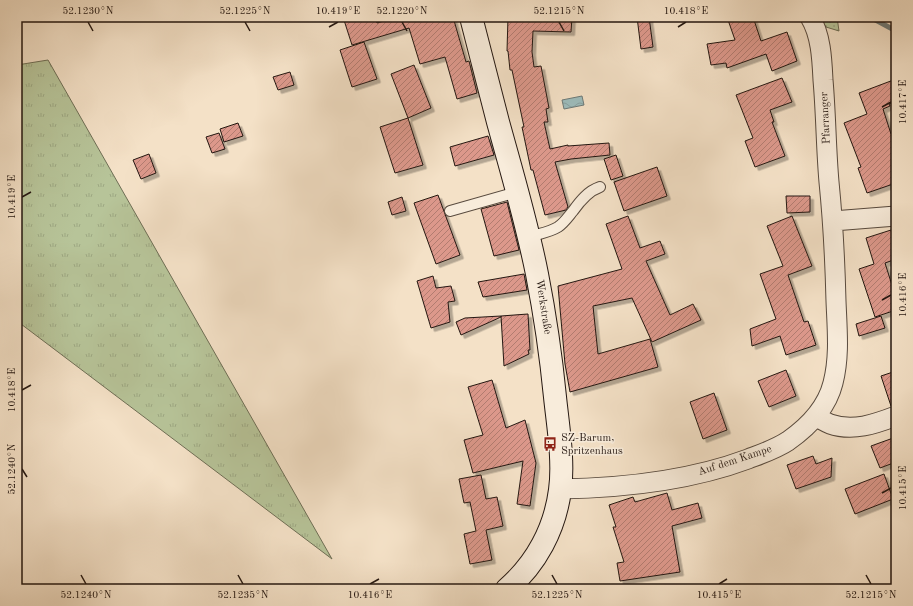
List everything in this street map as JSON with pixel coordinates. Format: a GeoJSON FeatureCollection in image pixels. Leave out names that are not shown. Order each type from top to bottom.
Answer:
{"type":"FeatureCollection","features":[{"type":"Feature","properties":{"kind":"main road","name":"Werkstraße"},"geometry":{"type":"LineString","coordinates":[[471,17],[529,237],[537,273],[550,355],[561,467],[560,489],[556,510],[550,529],[543,544],[524,572],[507,589]]}},
{"type":"Feature","properties":{"kind":"street","name":"Pfarranger"},"geometry":{"type":"LineString","coordinates":[[810,17],[816,29],[822,64],[826,105],[833,221],[837,342],[833,384],[816,417]]}},
{"type":"Feature","properties":{"kind":"street"},"geometry":{"type":"LineString","coordinates":[[833,221],[896,216]]}},
{"type":"Feature","properties":{"kind":"street"},"geometry":{"type":"LineString","coordinates":[[816,417],[831,424],[843,427],[854,427],[873,424],[896,416]]}},
{"type":"Feature","properties":{"kind":"street","name":"Auf dem Kampe"},"geometry":{"type":"LineString","coordinates":[[560,489],[615,487],[708,472],[734,464],[787,442],[816,417]]}},
{"type":"Feature","properties":{"kind":"lane"},"geometry":{"type":"LineString","coordinates":[[529,237],[559,227],[587,194],[593,189],[600,187]]}},
{"type":"Feature","properties":{"kind":"lane"},"geometry":{"type":"LineString","coordinates":[[450,211],[517,192]]}},
{"type":"Feature","properties":{"kind":"green space"},"geometry":{"type":"Polygon","coordinates":[[[819,17],[837,17],[839,31],[826,27],[819,17]]]}},
{"type":"Feature","properties":{"kind":"green space"},"geometry":{"type":"Polygon","coordinates":[[[48,60],[332,559],[17,321],[17,65],[48,60]]]}},
{"type":"Feature","properties":{"kind":"water"},"geometry":{"type":"Polygon","coordinates":[[[582,96],[584,105],[564,109],[562,100],[582,96]]]}},
{"type":"Feature","properties":{"kind":"building"},"geometry":{"type":"Polygon","coordinates":[[[343,17],[375,17],[377,23],[398,17],[453,17],[466,62],[469,61],[477,93],[457,99],[445,57],[420,64],[409,28],[352,45],[343,17]]]}},
{"type":"Feature","properties":{"kind":"building"},"geometry":{"type":"Polygon","coordinates":[[[508,17],[572,17],[571,32],[533,31],[532,52],[534,67],[541,66],[549,108],[546,109],[548,122],[544,122],[550,149],[568,145],[609,143],[610,155],[555,162],[568,207],[566,210],[545,215],[533,170],[531,170],[522,127],[524,127],[512,70],[510,70],[507,51],[508,17]]]}},
{"type":"Feature","properties":{"kind":"building"},"geometry":{"type":"Polygon","coordinates":[[[637,17],[649,17],[653,47],[641,49],[637,17]]]}},
{"type":"Feature","properties":{"kind":"building"},"geometry":{"type":"Polygon","coordinates":[[[727,17],[753,17],[761,41],[787,32],[797,61],[772,71],[766,54],[727,68],[726,63],[711,65],[707,44],[735,40],[727,17]]]}},
{"type":"Feature","properties":{"kind":"building"},"geometry":{"type":"Polygon","coordinates":[[[364,42],[377,79],[352,87],[340,50],[364,42]]]}},
{"type":"Feature","properties":{"kind":"building"},"geometry":{"type":"Polygon","coordinates":[[[414,65],[431,108],[408,118],[391,74],[414,65]]]}},
{"type":"Feature","properties":{"kind":"building"},"geometry":{"type":"Polygon","coordinates":[[[290,72],[294,85],[278,90],[273,77],[290,72]]]}},
{"type":"Feature","properties":{"kind":"building"},"geometry":{"type":"Polygon","coordinates":[[[782,78],[792,102],[770,110],[774,122],[772,122],[785,156],[755,167],[745,141],[753,138],[736,95],[782,78]]]}},
{"type":"Feature","properties":{"kind":"building"},"geometry":{"type":"Polygon","coordinates":[[[896,79],[896,101],[883,109],[891,134],[896,132],[896,183],[867,193],[858,168],[861,167],[844,123],[867,114],[859,93],[896,79]]]}},
{"type":"Feature","properties":{"kind":"building"},"geometry":{"type":"Polygon","coordinates":[[[408,118],[423,165],[395,173],[380,127],[408,118]]]}},
{"type":"Feature","properties":{"kind":"building"},"geometry":{"type":"Polygon","coordinates":[[[238,123],[243,136],[224,142],[220,129],[238,123]]]}},
{"type":"Feature","properties":{"kind":"building"},"geometry":{"type":"Polygon","coordinates":[[[219,133],[225,149],[212,153],[206,137],[219,133]]]}},
{"type":"Feature","properties":{"kind":"building"},"geometry":{"type":"Polygon","coordinates":[[[488,136],[494,155],[455,166],[450,147],[488,136]]]}},
{"type":"Feature","properties":{"kind":"building"},"geometry":{"type":"Polygon","coordinates":[[[149,154],[156,173],[141,179],[133,160],[149,154]]]}},
{"type":"Feature","properties":{"kind":"building"},"geometry":{"type":"Polygon","coordinates":[[[616,155],[623,176],[611,180],[604,159],[616,155]]]}},
{"type":"Feature","properties":{"kind":"building"},"geometry":{"type":"Polygon","coordinates":[[[657,167],[667,196],[624,211],[614,182],[657,167]]]}},
{"type":"Feature","properties":{"kind":"building"},"geometry":{"type":"Polygon","coordinates":[[[438,195],[460,255],[436,264],[414,203],[438,195]]]}},
{"type":"Feature","properties":{"kind":"building"},"geometry":{"type":"Polygon","coordinates":[[[786,196],[810,196],[810,212],[787,213],[786,196]]]}},
{"type":"Feature","properties":{"kind":"building"},"geometry":{"type":"Polygon","coordinates":[[[402,197],[406,211],[392,215],[388,202],[402,197]]]}},
{"type":"Feature","properties":{"kind":"building"},"geometry":{"type":"Polygon","coordinates":[[[507,202],[519,250],[494,256],[481,209],[507,202]]]}},
{"type":"Feature","properties":{"kind":"building"},"geometry":{"type":"Polygon","coordinates":[[[628,216],[640,248],[660,241],[665,254],[646,261],[670,315],[693,304],[701,320],[652,342],[632,298],[593,306],[598,354],[650,339],[658,367],[570,392],[565,364],[558,286],[622,269],[606,224],[628,216]]]}},
{"type":"Feature","properties":{"kind":"building"},"geometry":{"type":"Polygon","coordinates":[[[792,216],[812,266],[788,275],[804,322],[808,321],[816,345],[786,355],[780,336],[752,346],[750,329],[776,319],[760,274],[783,266],[767,226],[792,216]]]}},
{"type":"Feature","properties":{"kind":"building"},"geometry":{"type":"Polygon","coordinates":[[[891,230],[896,247],[896,259],[885,263],[896,298],[896,310],[875,317],[859,269],[874,264],[866,238],[891,230]]]}},
{"type":"Feature","properties":{"kind":"building"},"geometry":{"type":"Polygon","coordinates":[[[524,274],[527,290],[483,297],[478,282],[524,274]]]}},
{"type":"Feature","properties":{"kind":"building"},"geometry":{"type":"Polygon","coordinates":[[[433,276],[436,288],[451,286],[455,301],[448,302],[450,322],[431,328],[417,281],[433,276]]]}},
{"type":"Feature","properties":{"kind":"building"},"geometry":{"type":"Polygon","coordinates":[[[528,314],[529,354],[504,366],[501,316],[528,314]]]}},
{"type":"Feature","properties":{"kind":"building"},"geometry":{"type":"Polygon","coordinates":[[[501,316],[461,335],[456,322],[465,318],[501,316]]]}},
{"type":"Feature","properties":{"kind":"building"},"geometry":{"type":"Polygon","coordinates":[[[881,316],[885,328],[859,336],[856,324],[881,316]]]}},
{"type":"Feature","properties":{"kind":"building"},"geometry":{"type":"Polygon","coordinates":[[[786,370],[796,396],[769,407],[758,381],[786,370]]]}},
{"type":"Feature","properties":{"kind":"building"},"geometry":{"type":"Polygon","coordinates":[[[896,371],[896,405],[891,406],[881,376],[896,371]]]}},
{"type":"Feature","properties":{"kind":"building"},"geometry":{"type":"Polygon","coordinates":[[[492,380],[506,428],[525,420],[536,463],[530,506],[517,504],[523,461],[473,473],[464,440],[483,435],[468,387],[492,380]]]}},
{"type":"Feature","properties":{"kind":"building"},"geometry":{"type":"Polygon","coordinates":[[[714,393],[727,430],[703,439],[690,402],[714,393]]]}},
{"type":"Feature","properties":{"kind":"building"},"geometry":{"type":"Polygon","coordinates":[[[896,437],[896,462],[880,468],[871,446],[896,437]]]}},
{"type":"Feature","properties":{"kind":"building"},"geometry":{"type":"Polygon","coordinates":[[[813,456],[816,464],[832,458],[831,477],[796,489],[787,465],[813,456]]]}},
{"type":"Feature","properties":{"kind":"building"},"geometry":{"type":"Polygon","coordinates":[[[884,474],[893,499],[855,514],[845,489],[884,474]]]}},
{"type":"Feature","properties":{"kind":"building"},"geometry":{"type":"Polygon","coordinates":[[[481,475],[486,499],[497,497],[503,526],[486,530],[492,560],[470,564],[464,534],[476,531],[470,502],[464,503],[459,479],[481,475]]]}},
{"type":"Feature","properties":{"kind":"building"},"geometry":{"type":"Polygon","coordinates":[[[667,493],[672,510],[698,503],[702,518],[672,526],[680,572],[620,581],[617,563],[624,562],[613,527],[616,527],[609,505],[633,497],[635,502],[667,493]]]}},
{"type":"Feature","properties":{"kind":"waterway"},"geometry":{"type":"LineString","coordinates":[[870,17],[896,31]]}},
{"type":"Feature","properties":{"kind":"place","name":"SZ-Barum, Spritzenhaus"},"geometry":{"type":"Point","coordinates":[550,444]}}]}
